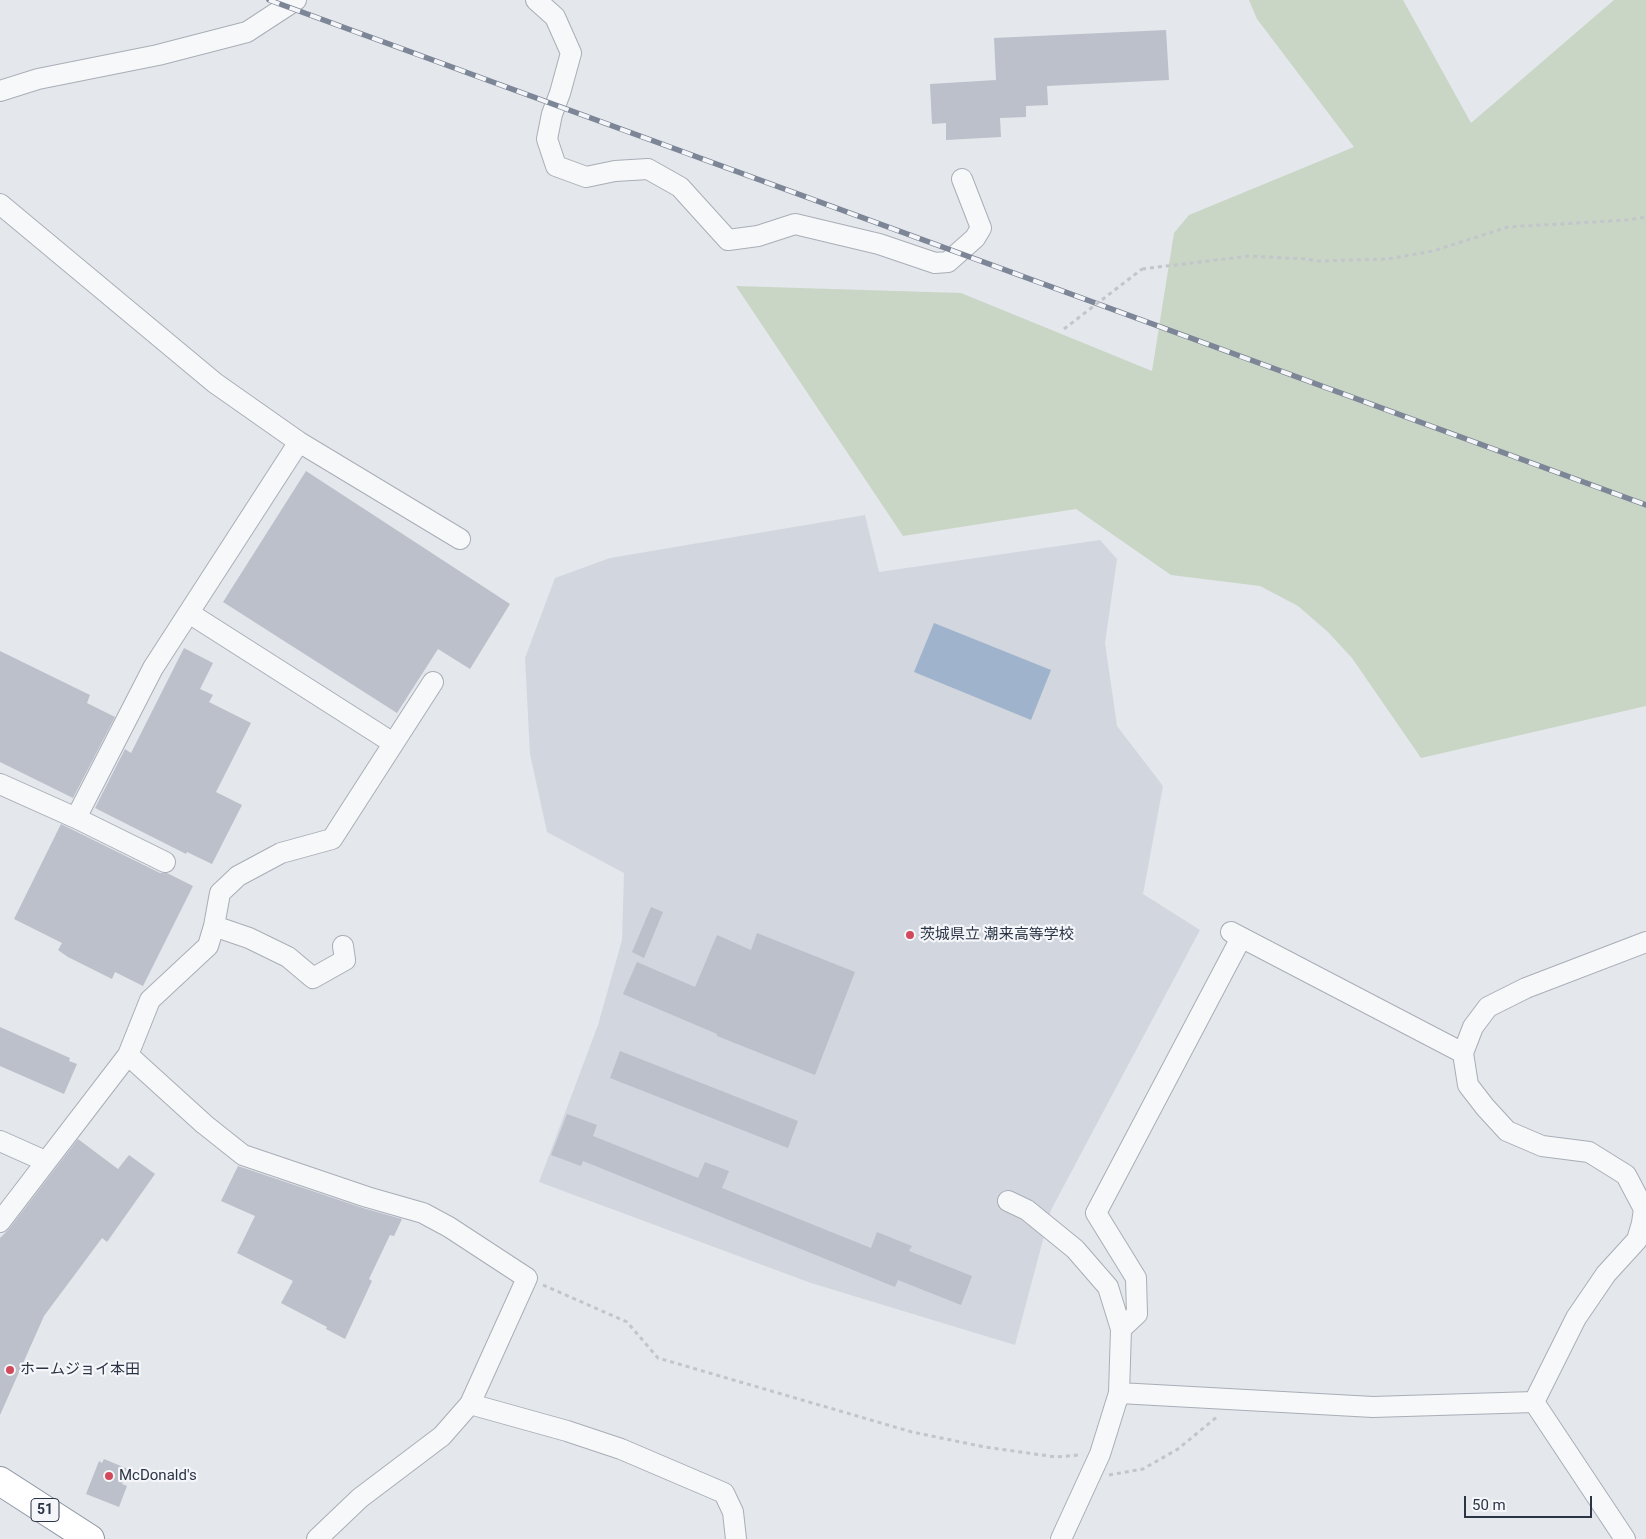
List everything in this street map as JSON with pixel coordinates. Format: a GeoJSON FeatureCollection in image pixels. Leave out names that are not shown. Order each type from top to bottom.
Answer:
{"type":"FeatureCollection","features":[{"type":"Feature","properties":{"kind":"highway","name":"51"},"geometry":{"type":"LineString","coordinates":[[0,1481],[90,1539]]}},
{"type":"Feature","properties":{"kind":"street"},"geometry":{"type":"LineString","coordinates":[[0,91],[38,79],[158,55],[247,32],[296,0]]}},
{"type":"Feature","properties":{"kind":"street"},"geometry":{"type":"LineString","coordinates":[[536,0],[555,17],[571,53],[552,114],[547,140],[556,166],[586,177],[615,171],[648,169],[680,187],[728,240],[758,236],[795,224],[879,244],[935,263],[948,262],[975,238],[981,228],[962,179]]}},
{"type":"Feature","properties":{"kind":"street"},"geometry":{"type":"LineString","coordinates":[[0,204],[214,383],[299,442],[460,539]]}},
{"type":"Feature","properties":{"kind":"street"},"geometry":{"type":"LineString","coordinates":[[76,818],[153,668],[299,442]]}},
{"type":"Feature","properties":{"kind":"street"},"geometry":{"type":"LineString","coordinates":[[188,613],[393,743]]}},
{"type":"Feature","properties":{"kind":"street"},"geometry":{"type":"LineString","coordinates":[[0,1222],[128,1055],[150,1000],[208,946],[220,893],[238,876],[281,853],[332,839],[433,682]]}},
{"type":"Feature","properties":{"kind":"street"},"geometry":{"type":"LineString","coordinates":[[0,784],[76,818],[165,862]]}},
{"type":"Feature","properties":{"kind":"street"},"geometry":{"type":"LineString","coordinates":[[214,926],[249,938],[288,956],[313,978],[345,960],[343,946]]}},
{"type":"Feature","properties":{"kind":"street"},"geometry":{"type":"LineString","coordinates":[[1121,1329],[1137,1314],[1136,1278],[1096,1213],[1235,934],[1463,1054]]}},
{"type":"Feature","properties":{"kind":"street"},"geometry":{"type":"LineString","coordinates":[[1534,1402],[1576,1318],[1606,1274],[1637,1240],[1644,1209],[1626,1175],[1589,1152],[1542,1146],[1507,1131],[1468,1085],[1463,1054],[1473,1026],[1488,1007],[1526,988],[1646,942]]}},
{"type":"Feature","properties":{"kind":"street"},"geometry":{"type":"LineString","coordinates":[[128,1055],[204,1124],[243,1154],[367,1197],[423,1213],[450,1227],[527,1278],[470,1404],[442,1436],[360,1498],[317,1539]]}},
{"type":"Feature","properties":{"kind":"street"},"geometry":{"type":"LineString","coordinates":[[0,1142],[45,1161]]}},
{"type":"Feature","properties":{"kind":"street"},"geometry":{"type":"LineString","coordinates":[[1008,1201],[1027,1210],[1076,1249],[1108,1287],[1121,1329],[1119,1393],[1090,1479],[1060,1539]]}},
{"type":"Feature","properties":{"kind":"street"},"geometry":{"type":"LineString","coordinates":[[1119,1393],[1373,1407],[1534,1402]]}},
{"type":"Feature","properties":{"kind":"street"},"geometry":{"type":"LineString","coordinates":[[1534,1402],[1625,1539]]}},
{"type":"Feature","properties":{"kind":"street"},"geometry":{"type":"LineString","coordinates":[[470,1404],[567,1431],[622,1449],[724,1493],[733,1512],[736,1539]]}},
{"type":"Feature","properties":{"kind":"path"},"geometry":{"type":"LineString","coordinates":[[1064,330],[1142,269],[1249,256],[1317,261],[1388,259],[1433,250],[1508,227],[1627,220],[1646,217]]}},
{"type":"Feature","properties":{"kind":"path"},"geometry":{"type":"LineString","coordinates":[[527,1278],[627,1322],[658,1358],[921,1434],[985,1447],[1056,1457],[1100,1454]]}},
{"type":"Feature","properties":{"kind":"path"},"geometry":{"type":"LineString","coordinates":[[1090,1479],[1143,1470],[1178,1449],[1237,1399]]}},
{"type":"Feature","properties":{"kind":"shaded area","name":"茨城県立 潮来高等学校"},"geometry":{"type":"Polygon","coordinates":[[[865,515],[879,572],[1100,540],[1117,559],[1105,643],[1117,726],[1163,786],[1143,894],[1200,930],[1051,1210],[1015,1345],[811,1283],[539,1182],[598,1025],[622,940],[624,873],[547,832],[530,754],[525,658],[555,578],[610,558],[865,515]]]}},
{"type":"Feature","properties":{"kind":"green space"},"geometry":{"type":"Polygon","coordinates":[[[1249,0],[1403,0],[1471,123],[1614,0],[1646,0],[1646,706],[1421,758],[1352,658],[1328,632],[1298,606],[1260,586],[1171,575],[1076,509],[903,536],[736,286],[961,293],[1152,371],[1174,233],[1189,215],[1354,147],[1257,19],[1249,0]]]}},
{"type":"Feature","properties":{"kind":"water"},"geometry":{"type":"Polygon","coordinates":[[[934,623],[1051,670],[1031,720],[914,672],[934,623]]]}},
{"type":"Feature","properties":{"kind":"building"},"geometry":{"type":"Polygon","coordinates":[[[1166,30],[1169,80],[1047,86],[1048,105],[1026,106],[1026,117],[1000,118],[1001,137],[946,140],[946,123],[932,124],[930,84],[996,80],[994,38],[1166,30]]]}},
{"type":"Feature","properties":{"kind":"building"},"geometry":{"type":"Polygon","coordinates":[[[306,471],[510,604],[470,669],[438,649],[397,713],[223,602],[306,471]]]}},
{"type":"Feature","properties":{"kind":"building"},"geometry":{"type":"Polygon","coordinates":[[[184,648],[213,663],[200,689],[213,695],[209,702],[251,723],[216,792],[242,805],[212,864],[187,852],[186,854],[95,808],[125,749],[131,753],[184,648]]]}},
{"type":"Feature","properties":{"kind":"building"},"geometry":{"type":"Polygon","coordinates":[[[0,651],[90,695],[87,703],[115,717],[73,798],[0,762],[0,651]]]}},
{"type":"Feature","properties":{"kind":"building"},"geometry":{"type":"Polygon","coordinates":[[[61,824],[160,873],[167,873],[193,886],[143,986],[115,972],[112,979],[68,957],[58,950],[62,943],[14,919],[61,824]]]}},
{"type":"Feature","properties":{"kind":"building"},"geometry":{"type":"Polygon","coordinates":[[[651,907],[663,912],[644,958],[632,952],[651,907]]]}},
{"type":"Feature","properties":{"kind":"building"},"geometry":{"type":"Polygon","coordinates":[[[757,933],[855,972],[815,1075],[717,1036],[717,1034],[623,994],[637,962],[695,987],[717,935],[751,950],[757,933]]]}},
{"type":"Feature","properties":{"kind":"building"},"geometry":{"type":"Polygon","coordinates":[[[0,1027],[70,1058],[69,1061],[77,1064],[64,1094],[0,1066],[0,1027]]]}},
{"type":"Feature","properties":{"kind":"building"},"geometry":{"type":"Polygon","coordinates":[[[620,1051],[798,1121],[788,1148],[610,1078],[620,1051]]]}},
{"type":"Feature","properties":{"kind":"building"},"geometry":{"type":"Polygon","coordinates":[[[567,1114],[597,1125],[593,1136],[698,1178],[705,1162],[729,1171],[722,1188],[871,1248],[877,1232],[912,1246],[909,1251],[972,1276],[961,1305],[898,1280],[895,1287],[583,1161],[581,1166],[551,1155],[567,1114]]]}},
{"type":"Feature","properties":{"kind":"building"},"geometry":{"type":"Polygon","coordinates":[[[78,1139],[118,1169],[129,1155],[155,1174],[107,1242],[102,1238],[44,1316],[0,1415],[0,1238],[78,1139]]]}},
{"type":"Feature","properties":{"kind":"building"},"geometry":{"type":"Polygon","coordinates":[[[238,1166],[363,1208],[402,1219],[394,1236],[390,1235],[369,1279],[372,1281],[345,1339],[326,1329],[327,1327],[281,1303],[293,1281],[237,1253],[255,1216],[221,1201],[238,1166]]]}},
{"type":"Feature","properties":{"kind":"building","name":"McDonald's"},"geometry":{"type":"Polygon","coordinates":[[[104,1459],[128,1469],[122,1484],[127,1486],[119,1507],[86,1494],[99,1461],[102,1463],[104,1459]]]}},
{"type":"Feature","properties":{"kind":"railway"},"geometry":{"type":"LineString","coordinates":[[269,0],[1646,505]]}},
{"type":"Feature","properties":{"kind":"place","name":"茨城県立 潮来高等学校"},"geometry":{"type":"Point","coordinates":[910,935]}},
{"type":"Feature","properties":{"kind":"place","name":"ホームジョイ本田"},"geometry":{"type":"Point","coordinates":[10,1370]}},
{"type":"Feature","properties":{"kind":"place","name":"McDonald's"},"geometry":{"type":"Point","coordinates":[109,1476]}}]}
